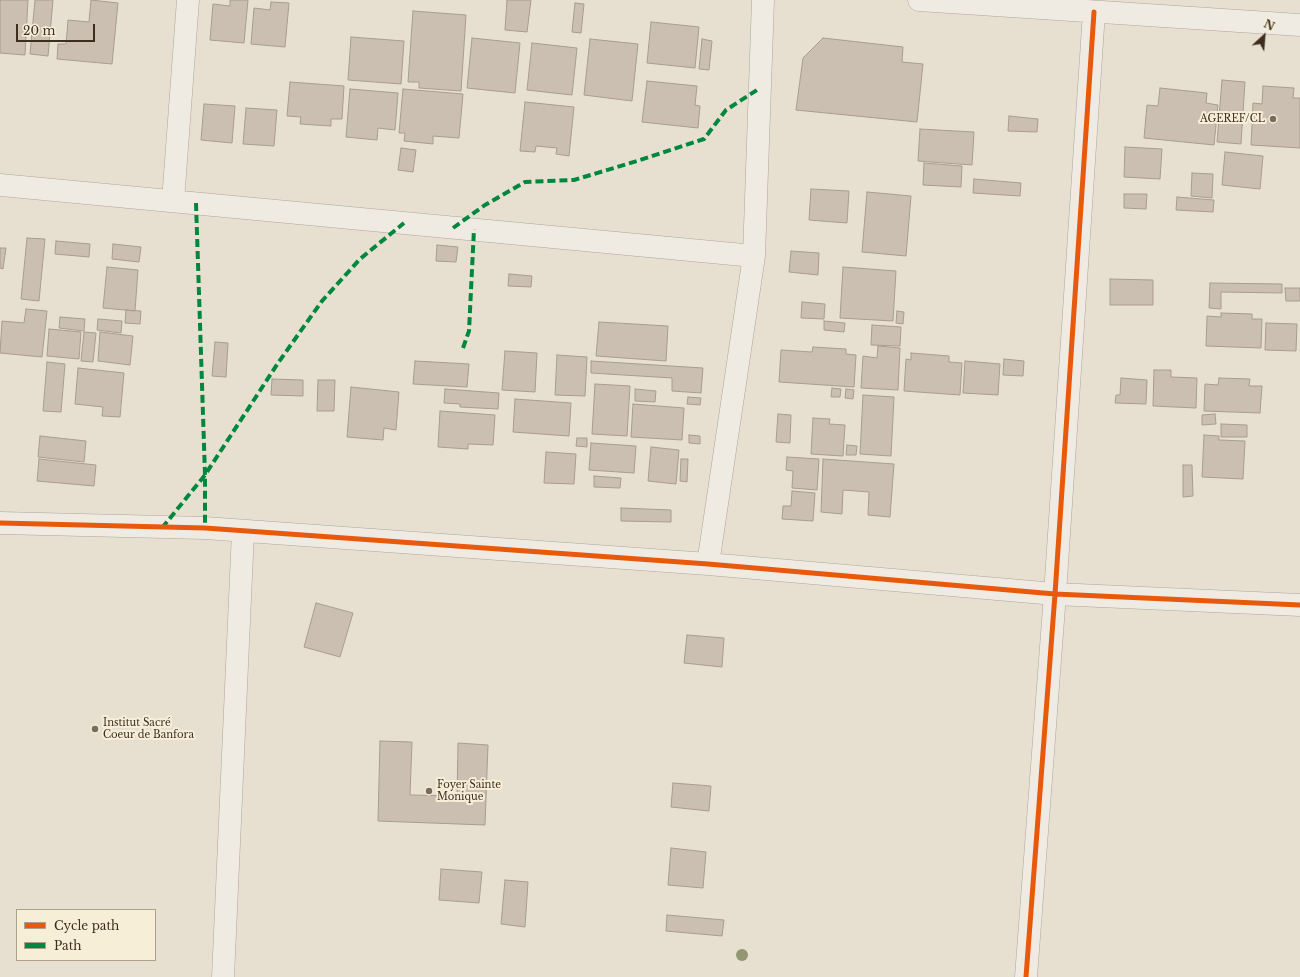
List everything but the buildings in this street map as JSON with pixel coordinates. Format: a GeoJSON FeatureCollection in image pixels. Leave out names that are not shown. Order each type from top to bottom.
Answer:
{"type":"FeatureCollection","features":[{"type":"Feature","properties":{"kind":"street"},"geometry":{"type":"LineString","coordinates":[[173,201],[188,0]]}},
{"type":"Feature","properties":{"kind":"street"},"geometry":{"type":"LineString","coordinates":[[708,564],[754,256],[762,0]]}},
{"type":"Feature","properties":{"kind":"street"},"geometry":{"type":"LineString","coordinates":[[919,0],[1300,25]]}},
{"type":"Feature","properties":{"kind":"street"},"geometry":{"type":"LineString","coordinates":[[1026,977],[1055,594],[1094,12]]}},
{"type":"Feature","properties":{"kind":"street"},"geometry":{"type":"LineString","coordinates":[[0,185],[754,256]]}},
{"type":"Feature","properties":{"kind":"street"},"geometry":{"type":"LineString","coordinates":[[0,523],[205,528],[243,532],[708,564],[1055,594],[1300,605]]}},
{"type":"Feature","properties":{"kind":"street"},"geometry":{"type":"LineString","coordinates":[[223,977],[243,532]]}},
{"type":"Feature","properties":{"kind":"marked path"},"geometry":{"type":"LineString","coordinates":[[453,228],[485,205],[525,182],[574,180],[704,139],[726,110],[760,88]]}},
{"type":"Feature","properties":{"kind":"marked path"},"geometry":{"type":"LineString","coordinates":[[196,203],[205,475],[205,528]]}},
{"type":"Feature","properties":{"kind":"marked path"},"geometry":{"type":"LineString","coordinates":[[162,528],[205,475],[278,363],[322,301],[360,259],[404,223]]}},
{"type":"Feature","properties":{"kind":"marked path"},"geometry":{"type":"LineString","coordinates":[[463,348],[469,331],[474,229]]}},
{"type":"Feature","properties":{"kind":"cycle path"},"geometry":{"type":"LineString","coordinates":[[1026,977],[1055,594],[1094,12]]}},
{"type":"Feature","properties":{"kind":"cycle path"},"geometry":{"type":"LineString","coordinates":[[0,523],[205,528],[708,564],[1055,594],[1300,605]]}},
{"type":"Feature","properties":{"kind":"place","name":"AGEREF/CL"},"geometry":{"type":"Point","coordinates":[1273,119]}},
{"type":"Feature","properties":{"kind":"place","name":"Institut Sacré Coeur de Banfora"},"geometry":{"type":"Point","coordinates":[95,729]}},
{"type":"Feature","properties":{"kind":"place","name":"Foyer Sainte Monique"},"geometry":{"type":"Point","coordinates":[429,791]}}]}
